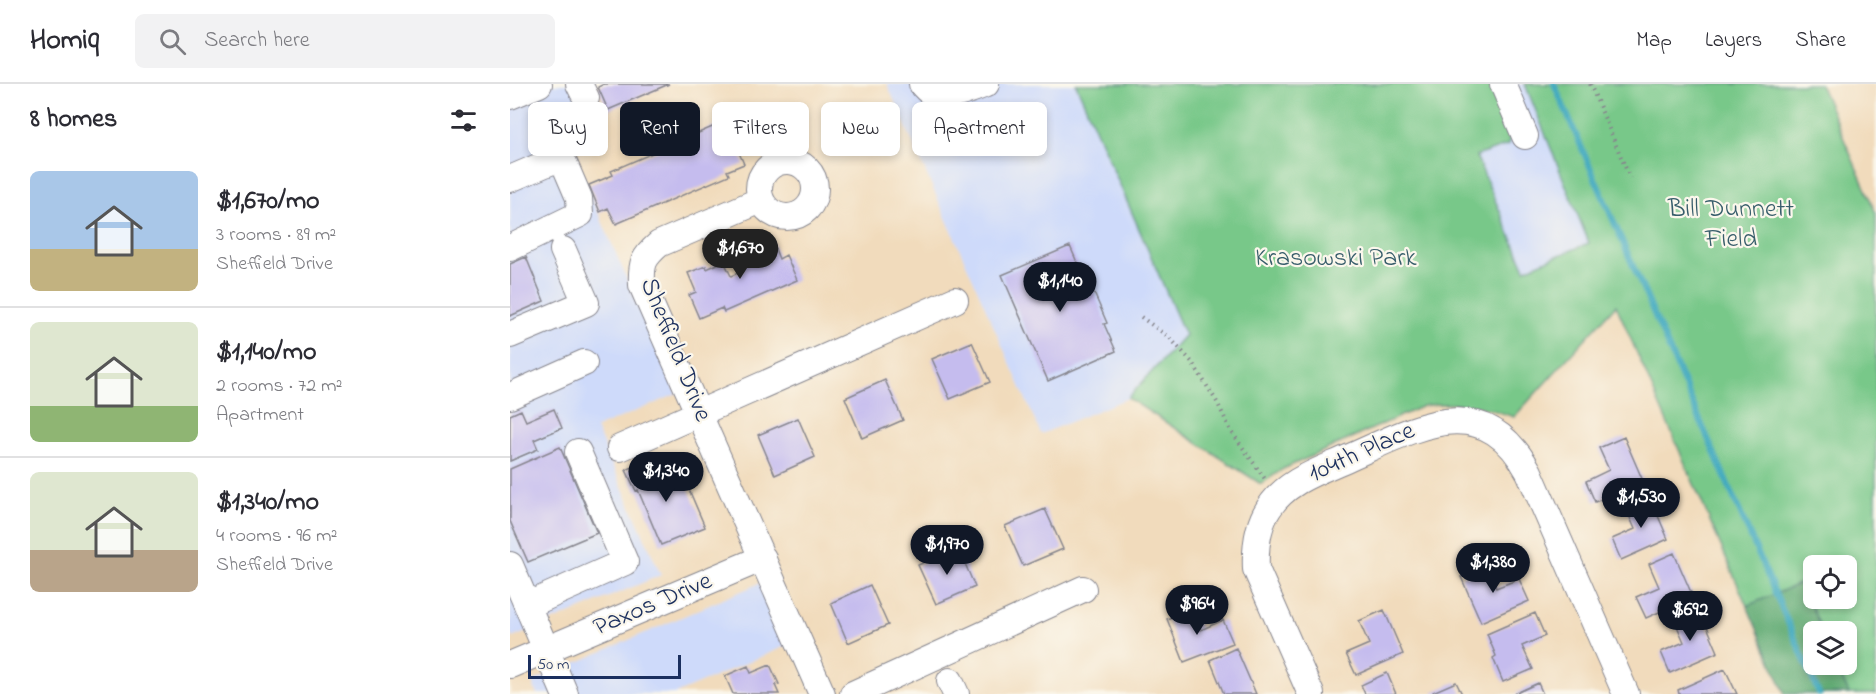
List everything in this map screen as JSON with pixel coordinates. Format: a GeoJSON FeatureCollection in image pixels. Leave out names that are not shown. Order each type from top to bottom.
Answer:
{"type":"FeatureCollection","features":[{"type":"Feature","properties":{"kind":"street"},"geometry":{"type":"LineString","coordinates":[[510,96],[539,84]]}},
{"type":"Feature","properties":{"kind":"street"},"geometry":{"type":"LineString","coordinates":[[924,88],[946,96],[986,84]]}},
{"type":"Feature","properties":{"kind":"street"},"geometry":{"type":"LineString","coordinates":[[1503,84],[1525,136]]}},
{"type":"Feature","properties":{"kind":"street"},"geometry":{"type":"LineString","coordinates":[[510,179],[552,161],[564,163],[579,198],[580,214],[510,248]]}},
{"type":"Feature","properties":{"kind":"street","name":"Sheffield Drive"},"geometry":{"type":"LineString","coordinates":[[761,200],[659,244],[645,256],[641,269],[642,285],[822,694]]}},
{"type":"Feature","properties":{"kind":"street"},"geometry":{"type":"LineString","coordinates":[[510,335],[586,303],[563,250]]}},
{"type":"Feature","properties":{"kind":"street"},"geometry":{"type":"LineString","coordinates":[[620,448],[955,300]]}},
{"type":"Feature","properties":{"kind":"street"},"geometry":{"type":"LineString","coordinates":[[510,396],[584,363]]}},
{"type":"Feature","properties":{"kind":"street","name":"104th Place"},"geometry":{"type":"LineString","coordinates":[[1311,694],[1256,569],[1255,548],[1260,526],[1269,508],[1284,491],[1308,476],[1421,426],[1443,421],[1463,421],[1485,427],[1503,438],[1519,454],[1529,472],[1626,694]]}},
{"type":"Feature","properties":{"kind":"street"},"geometry":{"type":"LineString","coordinates":[[528,605],[624,562],[578,452]]}},
{"type":"Feature","properties":{"kind":"street","name":"Paxos Drive"},"geometry":{"type":"LineString","coordinates":[[510,664],[763,558]]}},
{"type":"Feature","properties":{"kind":"street"},"geometry":{"type":"LineString","coordinates":[[510,565],[565,694]]}},
{"type":"Feature","properties":{"kind":"street"},"geometry":{"type":"LineString","coordinates":[[853,694],[1083,589]]}},
{"type":"Feature","properties":{"kind":"path"},"geometry":{"type":"LineString","coordinates":[[1590,84],[1630,178]]}},
{"type":"Feature","properties":{"kind":"path"},"geometry":{"type":"LineString","coordinates":[[1141,317],[1170,338],[1192,362],[1217,402],[1236,439],[1278,497]]}},
{"type":"Feature","properties":{"kind":"shaded area"},"geometry":{"type":"Polygon","coordinates":[[[510,84],[584,84],[591,102],[528,102],[528,156],[574,156],[677,394],[596,428],[661,575],[512,638],[510,632],[510,84]]]}},
{"type":"Feature","properties":{"kind":"shaded area"},"geometry":{"type":"Polygon","coordinates":[[[887,84],[1076,84],[1185,335],[1128,398],[1041,434],[919,156],[1047,156],[1047,102],[912,102],[912,141],[900,114],[900,102],[895,102],[887,84]]]}},
{"type":"Feature","properties":{"kind":"shaded area"},"geometry":{"type":"Polygon","coordinates":[[[1493,84],[1525,84],[1590,243],[1524,270],[1476,155],[1508,145],[1513,124],[1493,84]]]}},
{"type":"Feature","properties":{"kind":"shaded area"},"geometry":{"type":"Polygon","coordinates":[[[760,583],[788,645],[675,694],[537,694],[532,682],[760,583]]]}},
{"type":"Feature","properties":{"kind":"green space"},"geometry":{"type":"Polygon","coordinates":[[[1076,84],[1493,84],[1513,124],[1508,145],[1476,156],[1525,269],[1589,243],[1525,84],[1820,84],[1876,213],[1876,694],[1849,694],[1840,675],[1857,675],[1857,621],[1818,621],[1812,609],[1857,609],[1857,555],[1803,555],[1803,588],[1801,583],[1747,606],[1616,305],[1514,417],[1469,405],[1423,406],[1283,469],[1261,484],[1128,398],[1185,335],[1076,84]]]}},
{"type":"Feature","properties":{"kind":"green space"},"geometry":{"type":"Polygon","coordinates":[[[1801,583],[1803,609],[1812,609],[1818,621],[1803,621],[1803,675],[1840,675],[1849,694],[1785,694],[1747,606],[1801,583]]]}},
{"type":"Feature","properties":{"kind":"building"},"geometry":{"type":"Polygon","coordinates":[[[604,84],[669,84],[627,102],[620,102],[620,105],[608,110],[608,102],[605,102],[598,87],[604,84]]]}},
{"type":"Feature","properties":{"kind":"building"},"geometry":{"type":"Polygon","coordinates":[[[712,127],[712,156],[740,156],[744,164],[727,171],[729,175],[616,224],[608,208],[600,212],[589,185],[613,175],[611,171],[646,156],[700,156],[700,132],[712,127]]]}},
{"type":"Feature","properties":{"kind":"building"},"geometry":{"type":"Polygon","coordinates":[[[772,241],[779,259],[786,255],[797,280],[724,312],[722,308],[699,318],[689,295],[696,292],[688,273],[706,266],[707,269],[724,261],[731,276],[743,271],[735,252],[754,244],[755,248],[772,241]]]}},
{"type":"Feature","properties":{"kind":"building"},"geometry":{"type":"Polygon","coordinates":[[[1070,246],[1082,274],[1085,272],[1107,323],[1104,324],[1116,351],[1048,381],[1002,275],[1070,246]]]}},
{"type":"Feature","properties":{"kind":"building"},"geometry":{"type":"Polygon","coordinates":[[[526,257],[544,301],[510,316],[510,264],[526,257]]]}},
{"type":"Feature","properties":{"kind":"building"},"geometry":{"type":"Polygon","coordinates":[[[972,342],[990,382],[950,399],[932,359],[972,342]]]}},
{"type":"Feature","properties":{"kind":"building"},"geometry":{"type":"Polygon","coordinates":[[[885,380],[903,420],[862,438],[845,398],[885,380]]]}},
{"type":"Feature","properties":{"kind":"building"},"geometry":{"type":"Polygon","coordinates":[[[554,409],[562,428],[534,440],[538,449],[510,461],[510,415],[521,410],[526,421],[554,409]]]}},
{"type":"Feature","properties":{"kind":"building"},"geometry":{"type":"Polygon","coordinates":[[[798,418],[815,457],[775,475],[758,435],[798,418]]]}},
{"type":"Feature","properties":{"kind":"building"},"geometry":{"type":"Polygon","coordinates":[[[1624,437],[1643,481],[1595,502],[1586,481],[1609,470],[1599,448],[1624,437]]]}},
{"type":"Feature","properties":{"kind":"building"},"geometry":{"type":"Polygon","coordinates":[[[560,447],[597,533],[528,562],[510,521],[510,469],[560,447]]]}},
{"type":"Feature","properties":{"kind":"building"},"geometry":{"type":"Polygon","coordinates":[[[650,459],[659,481],[681,471],[705,527],[661,545],[638,490],[636,491],[626,470],[650,459]]]}},
{"type":"Feature","properties":{"kind":"building"},"geometry":{"type":"Polygon","coordinates":[[[1649,495],[1668,539],[1621,560],[1612,539],[1635,529],[1625,506],[1649,495]]]}},
{"type":"Feature","properties":{"kind":"building"},"geometry":{"type":"Polygon","coordinates":[[[1045,509],[1063,549],[1023,566],[1005,526],[1045,509]]]}},
{"type":"Feature","properties":{"kind":"building"},"geometry":{"type":"Polygon","coordinates":[[[958,547],[975,587],[936,604],[918,565],[958,547]]]}},
{"type":"Feature","properties":{"kind":"building"},"geometry":{"type":"Polygon","coordinates":[[[1674,553],[1693,597],[1646,618],[1636,597],[1659,587],[1649,564],[1674,553]]]}},
{"type":"Feature","properties":{"kind":"building"},"geometry":{"type":"Polygon","coordinates":[[[1487,566],[1496,588],[1519,579],[1529,601],[1481,622],[1461,577],[1487,566]]]}},
{"type":"Feature","properties":{"kind":"building"},"geometry":{"type":"Polygon","coordinates":[[[870,585],[888,625],[848,643],[831,603],[870,585]]]}},
{"type":"Feature","properties":{"kind":"building"},"geometry":{"type":"Polygon","coordinates":[[[1192,608],[1201,630],[1223,620],[1233,643],[1184,662],[1167,619],[1192,608]]]}},
{"type":"Feature","properties":{"kind":"building"},"geometry":{"type":"Polygon","coordinates":[[[1699,608],[1718,652],[1670,673],[1661,652],[1684,642],[1674,619],[1699,608]]]}},
{"type":"Feature","properties":{"kind":"building"},"geometry":{"type":"Polygon","coordinates":[[[1384,610],[1403,654],[1356,675],[1346,654],[1369,644],[1359,621],[1384,610]]]}},
{"type":"Feature","properties":{"kind":"building"},"geometry":{"type":"Polygon","coordinates":[[[1535,613],[1545,636],[1522,646],[1533,669],[1503,682],[1493,658],[1496,656],[1487,634],[1535,613]]]}},
{"type":"Feature","properties":{"kind":"building"},"geometry":{"type":"Polygon","coordinates":[[[1236,648],[1256,694],[1224,694],[1210,660],[1236,648]]]}},
{"type":"Feature","properties":{"kind":"building"},"geometry":{"type":"Polygon","coordinates":[[[770,665],[779,684],[775,685],[779,694],[733,694],[725,676],[748,666],[751,673],[770,665]]]}},
{"type":"Feature","properties":{"kind":"building"},"geometry":{"type":"Polygon","coordinates":[[[1725,669],[1737,694],[1679,694],[1678,690],[1725,669]]]}},
{"type":"Feature","properties":{"kind":"building"},"geometry":{"type":"Polygon","coordinates":[[[1387,673],[1396,694],[1365,694],[1361,685],[1387,673]]]}},
{"type":"Feature","properties":{"kind":"building"},"geometry":{"type":"Polygon","coordinates":[[[1456,682],[1462,694],[1433,694],[1433,692],[1456,682]]]}},
{"type":"Feature","properties":{"kind":"building"},"geometry":{"type":"Polygon","coordinates":[[[1538,683],[1543,694],[1514,694],[1538,683]]]}},
{"type":"Feature","properties":{"kind":"waterway"},"geometry":{"type":"LineString","coordinates":[[1554,84],[1819,694]]}},
{"type":"Feature","properties":{"kind":"park label","name":"Bill Dunnett Field"},"geometry":{"type":"Point","coordinates":[1731,225]}},
{"type":"Feature","properties":{"kind":"park label","name":"Krasowski Park"},"geometry":{"type":"Point","coordinates":[1336,259]}}]}
